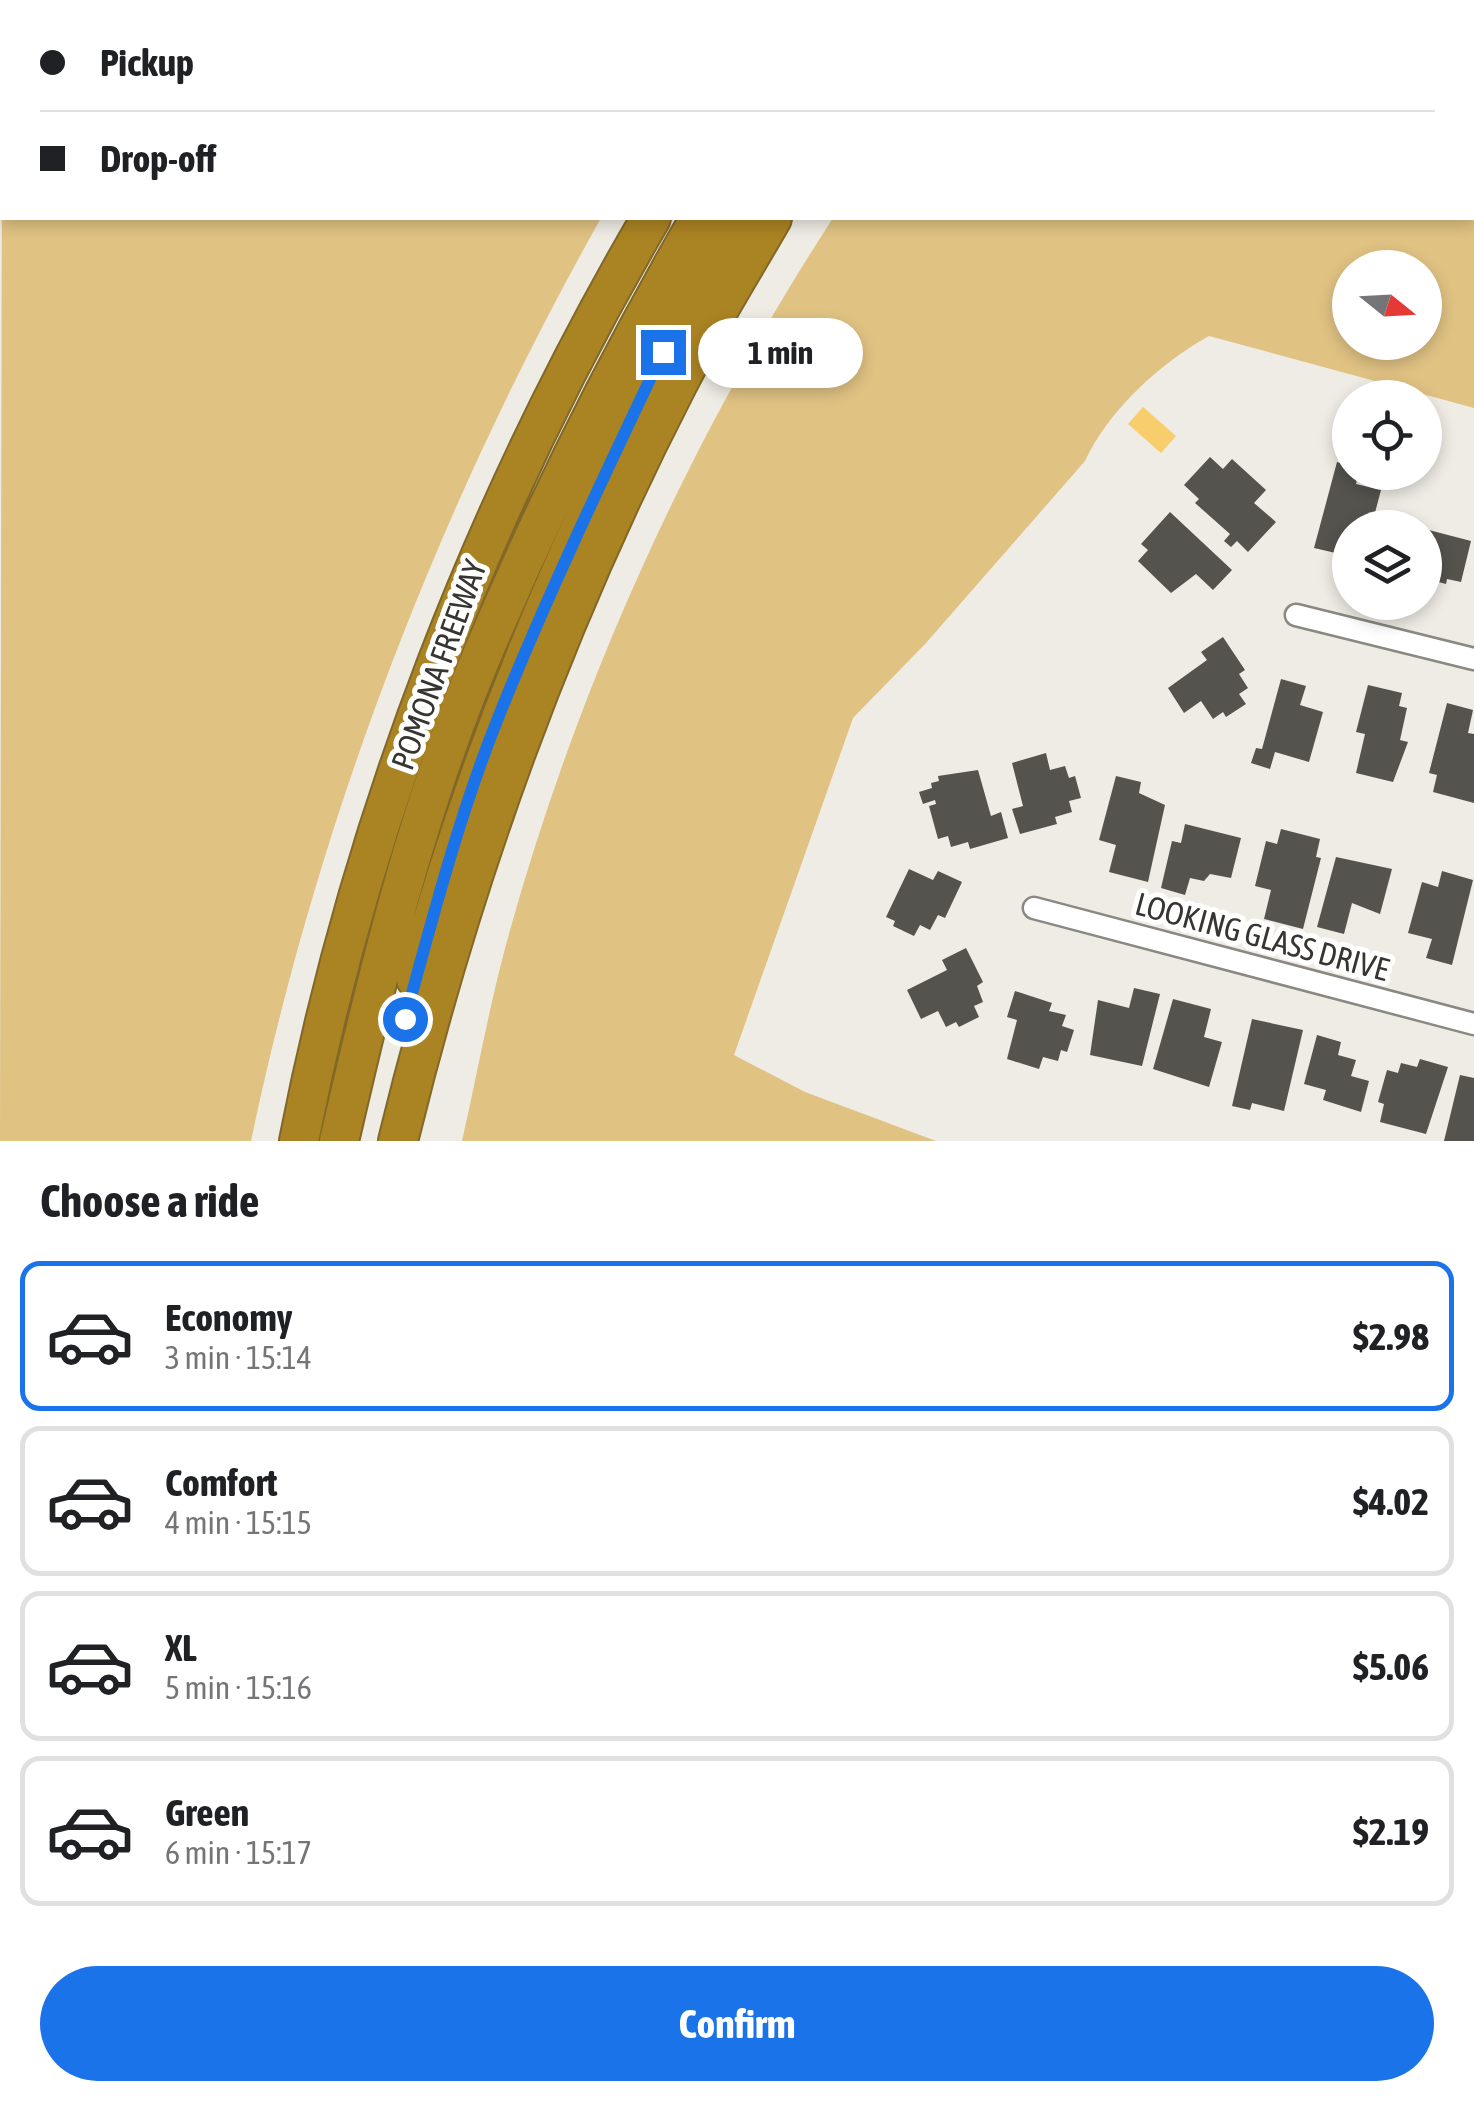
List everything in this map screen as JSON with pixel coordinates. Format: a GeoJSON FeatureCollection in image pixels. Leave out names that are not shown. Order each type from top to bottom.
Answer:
{"type":"FeatureCollection","features":[{"type":"Feature","properties":{"kind":"highway","name":"POMONA FREEWAY"},"geometry":{"type":"LineString","coordinates":[[299,1141],[322,1019],[380,830],[471,570],[600,306],[650,220]]}},
{"type":"Feature","properties":{"kind":"highway"},"geometry":{"type":"LineString","coordinates":[[339,1141],[369,1010],[420,828],[482,656],[629,342],[699,220]]}},
{"type":"Feature","properties":{"kind":"highway"},"geometry":{"type":"LineString","coordinates":[[375,1141],[443,880],[498,717],[568,552],[631,419],[737,220]]}},
{"type":"Feature","properties":{"kind":"highway"},"geometry":{"type":"LineString","coordinates":[[398,1141],[430,1011],[494,816],[591,569],[675,388],[771,220]]}},
{"type":"Feature","properties":{"kind":"street"},"geometry":{"type":"LineString","coordinates":[[1296,615],[1474,659]]}},
{"type":"Feature","properties":{"kind":"street","name":"LOOKING GLASS DRIVE"},"geometry":{"type":"LineString","coordinates":[[1034,908],[1474,1024]]}},
{"type":"Feature","properties":{"kind":"shaded area"},"geometry":{"type":"Polygon","coordinates":[[[2,220],[600,220],[488,438],[391,666],[312,901],[251,1141],[0,1141],[2,220]]]}},
{"type":"Feature","properties":{"kind":"shaded area"},"geometry":{"type":"Polygon","coordinates":[[[832,220],[1474,220],[1474,408],[1442,399],[1442,380],[1371,380],[1209,336],[1172,360],[1122,406],[1085,461],[926,643],[853,718],[734,1055],[805,1092],[936,1141],[462,1141],[507,941],[567,752],[642,567],[731,389],[832,220]]]}},
{"type":"Feature","properties":{"kind":"shaded area"},"geometry":{"type":"Polygon","coordinates":[[[1143,407],[1176,436],[1161,453],[1128,424],[1143,407]]]}},
{"type":"Feature","properties":{"kind":"building"},"geometry":{"type":"Polygon","coordinates":[[[1210,457],[1223,469],[1232,459],[1266,490],[1254,503],[1276,522],[1248,552],[1237,541],[1231,547],[1224,541],[1230,534],[1195,503],[1199,499],[1184,485],[1210,457]]]}},
{"type":"Feature","properties":{"kind":"building"},"geometry":{"type":"Polygon","coordinates":[[[1332,481],[1332,490],[1381,490],[1376,510],[1332,510],[1332,552],[1314,548],[1332,481]]]}},
{"type":"Feature","properties":{"kind":"building"},"geometry":{"type":"Polygon","coordinates":[[[1170,512],[1232,570],[1213,590],[1196,574],[1171,593],[1138,561],[1148,550],[1141,544],[1170,512]]]}},
{"type":"Feature","properties":{"kind":"building"},"geometry":{"type":"Polygon","coordinates":[[[1442,533],[1471,541],[1461,582],[1447,579],[1446,584],[1442,583],[1442,533]]]}},
{"type":"Feature","properties":{"kind":"building"},"geometry":{"type":"Polygon","coordinates":[[[1223,637],[1245,670],[1239,674],[1248,688],[1239,694],[1246,704],[1226,717],[1223,712],[1213,719],[1201,701],[1184,713],[1168,688],[1207,660],[1201,652],[1223,637]]]}},
{"type":"Feature","properties":{"kind":"building"},"geometry":{"type":"Polygon","coordinates":[[[1281,679],[1306,686],[1300,705],[1323,712],[1309,762],[1275,752],[1270,769],[1251,763],[1256,748],[1262,749],[1281,679]]]}},
{"type":"Feature","properties":{"kind":"building"},"geometry":{"type":"Polygon","coordinates":[[[1368,685],[1402,693],[1399,706],[1407,708],[1400,740],[1408,742],[1393,782],[1356,773],[1365,734],[1356,732],[1368,685]]]}},
{"type":"Feature","properties":{"kind":"building"},"geometry":{"type":"Polygon","coordinates":[[[1447,703],[1473,710],[1468,733],[1474,734],[1474,803],[1433,792],[1437,775],[1429,773],[1447,703]]]}},
{"type":"Feature","properties":{"kind":"building"},"geometry":{"type":"Polygon","coordinates":[[[1046,753],[1050,770],[1065,766],[1069,778],[1075,776],[1081,798],[1069,801],[1072,812],[1055,817],[1057,824],[1020,834],[1012,809],[1023,806],[1012,763],[1046,753]]]}},
{"type":"Feature","properties":{"kind":"building"},"geometry":{"type":"Polygon","coordinates":[[[978,770],[991,816],[1001,812],[1008,838],[970,849],[968,842],[951,847],[948,836],[938,839],[929,806],[936,804],[935,800],[923,804],[919,792],[932,788],[931,783],[939,781],[938,776],[978,770]]]}},
{"type":"Feature","properties":{"kind":"building"},"geometry":{"type":"Polygon","coordinates":[[[1116,776],[1141,782],[1139,793],[1165,805],[1148,882],[1109,872],[1116,845],[1099,840],[1116,776]]]}},
{"type":"Feature","properties":{"kind":"building"},"geometry":{"type":"Polygon","coordinates":[[[1185,824],[1241,838],[1231,878],[1210,874],[1204,881],[1190,878],[1185,895],[1161,888],[1172,841],[1181,843],[1185,824]]]}},
{"type":"Feature","properties":{"kind":"building"},"geometry":{"type":"Polygon","coordinates":[[[1281,829],[1320,839],[1316,857],[1321,858],[1303,929],[1264,919],[1271,890],[1255,886],[1266,841],[1277,844],[1281,829]]]}},
{"type":"Feature","properties":{"kind":"building"},"geometry":{"type":"Polygon","coordinates":[[[1336,857],[1392,869],[1380,914],[1352,903],[1344,934],[1317,927],[1336,857]]]}},
{"type":"Feature","properties":{"kind":"building"},"geometry":{"type":"Polygon","coordinates":[[[909,869],[933,880],[938,871],[962,882],[945,918],[938,915],[930,930],[920,925],[914,936],[893,926],[895,921],[886,917],[909,869]]]}},
{"type":"Feature","properties":{"kind":"building"},"geometry":{"type":"Polygon","coordinates":[[[1442,871],[1473,880],[1452,965],[1426,958],[1432,939],[1408,933],[1422,882],[1438,887],[1442,871]]]}},
{"type":"Feature","properties":{"kind":"building"},"geometry":{"type":"Polygon","coordinates":[[[966,948],[983,982],[977,986],[983,1002],[974,1006],[979,1017],[959,1027],[956,1022],[946,1027],[938,1011],[921,1019],[907,990],[947,970],[942,960],[966,948]]]}},
{"type":"Feature","properties":{"kind":"building"},"geometry":{"type":"Polygon","coordinates":[[[1134,988],[1160,994],[1142,1066],[1090,1055],[1098,1000],[1129,1008],[1134,988]]]}},
{"type":"Feature","properties":{"kind":"building"},"geometry":{"type":"Polygon","coordinates":[[[1015,991],[1052,1003],[1049,1011],[1066,1015],[1062,1026],[1074,1030],[1067,1052],[1061,1050],[1058,1061],[1043,1057],[1039,1069],[1007,1059],[1017,1020],[1007,1017],[1015,991]]]}},
{"type":"Feature","properties":{"kind":"building"},"geometry":{"type":"Polygon","coordinates":[[[1173,999],[1211,1009],[1204,1037],[1222,1042],[1209,1087],[1153,1069],[1173,999]]]}},
{"type":"Feature","properties":{"kind":"building"},"geometry":{"type":"Polygon","coordinates":[[[1252,1019],[1303,1030],[1284,1111],[1252,1103],[1250,1110],[1232,1106],[1252,1019]]]}},
{"type":"Feature","properties":{"kind":"building"},"geometry":{"type":"Polygon","coordinates":[[[1317,1035],[1341,1042],[1338,1055],[1356,1060],[1351,1076],[1369,1081],[1361,1112],[1323,1100],[1326,1090],[1304,1084],[1317,1035]]]}},
{"type":"Feature","properties":{"kind":"building"},"geometry":{"type":"Polygon","coordinates":[[[1420,1059],[1448,1067],[1426,1134],[1380,1122],[1384,1104],[1378,1102],[1387,1070],[1398,1073],[1401,1063],[1417,1067],[1420,1059]]]}},
{"type":"Feature","properties":{"kind":"building"},"geometry":{"type":"Polygon","coordinates":[[[1460,1075],[1474,1078],[1474,1141],[1444,1141],[1460,1075]]]}},
{"type":"Feature","properties":{"kind":"route"},"geometry":{"type":"LineString","coordinates":[[405,1019],[443,880],[498,717],[568,552],[663,352]]}}]}
